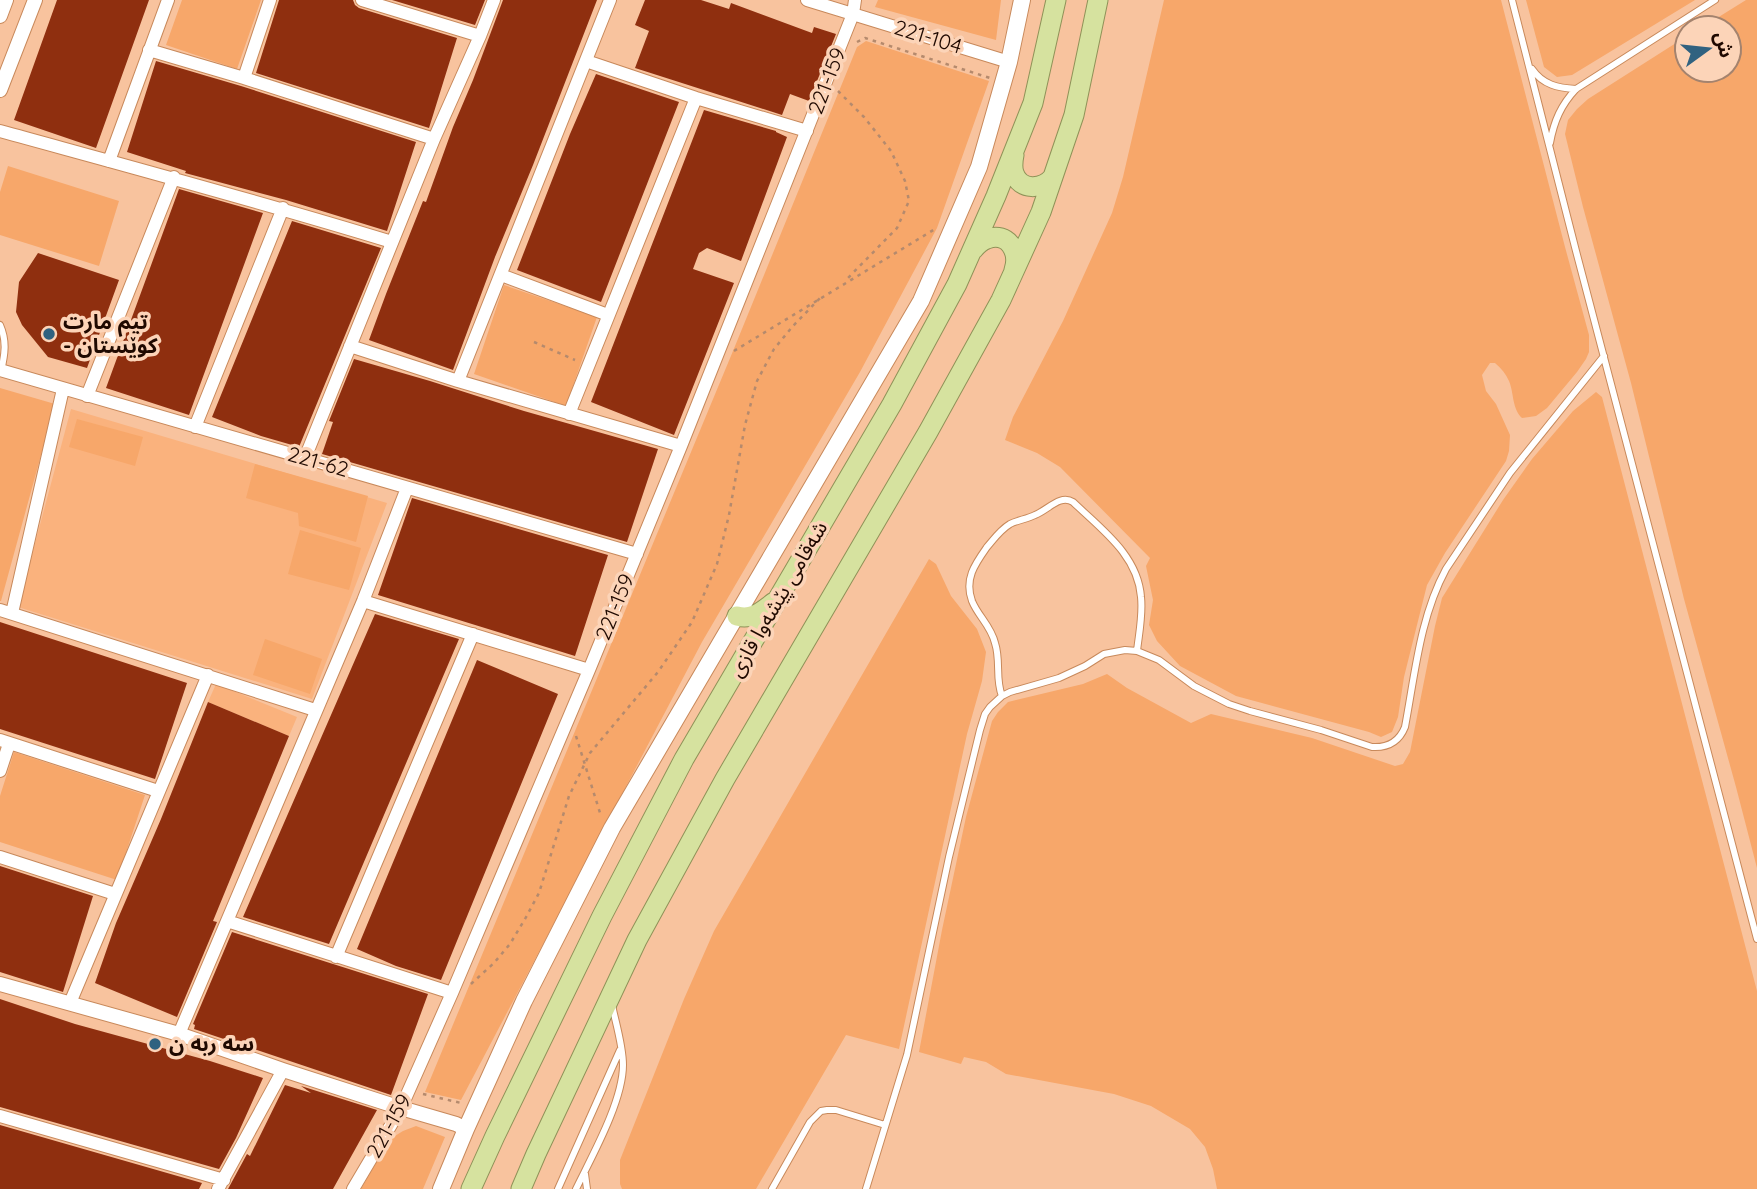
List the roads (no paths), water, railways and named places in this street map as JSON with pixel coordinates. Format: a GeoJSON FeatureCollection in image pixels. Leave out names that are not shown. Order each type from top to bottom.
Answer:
{"type":"FeatureCollection","features":[{"type":"Feature","properties":{"kind":"highway","name":"شەقامی پێشەوا قازی"},"geometry":{"type":"LineString","coordinates":[[471,1189],[602,916],[684,760],[898,392],[957,284],[1033,103],[1056,0]]}},
{"type":"Feature","properties":{"kind":"highway"},"geometry":{"type":"LineString","coordinates":[[521,1189],[637,940],[719,790],[928,432],[1001,300],[1041,212],[1074,114],[1098,0]]}},
{"type":"Feature","properties":{"kind":"highway"},"geometry":{"type":"LineString","coordinates":[[1016,147],[1012,165],[1017,179],[1023,184],[1038,187],[1045,185],[1053,177]]}},
{"type":"Feature","properties":{"kind":"highway"},"geometry":{"type":"LineString","coordinates":[[973,250],[989,238],[1003,239],[1014,248],[1017,262],[1014,271]]}},
{"type":"Feature","properties":{"kind":"highway"},"geometry":{"type":"LineString","coordinates":[[737,616],[752,617],[778,599]]}},
{"type":"Feature","properties":{"kind":"main road"},"geometry":{"type":"LineString","coordinates":[[441,1189],[524,1002],[612,828],[921,300],[979,167],[1009,62],[1022,0]]}},
{"type":"Feature","properties":{"kind":"street"},"geometry":{"type":"LineString","coordinates":[[0,16],[6,0]]}},
{"type":"Feature","properties":{"kind":"street"},"geometry":{"type":"LineString","coordinates":[[0,90],[36,0]]}},
{"type":"Feature","properties":{"kind":"street"},"geometry":{"type":"LineString","coordinates":[[109,161],[168,0]]}},
{"type":"Feature","properties":{"kind":"street"},"geometry":{"type":"LineString","coordinates":[[244,78],[270,0]]}},
{"type":"Feature","properties":{"kind":"street"},"geometry":{"type":"LineString","coordinates":[[362,0],[480,36]]}},
{"type":"Feature","properties":{"kind":"street"},"geometry":{"type":"LineString","coordinates":[[305,458],[434,139],[494,0]]}},
{"type":"Feature","properties":{"kind":"street"},"geometry":{"type":"LineString","coordinates":[[458,382],[610,0]]}},
{"type":"Feature","properties":{"kind":"street","name":"221-104"},"geometry":{"type":"LineString","coordinates":[[807,0],[1009,62]]}},
{"type":"Feature","properties":{"kind":"street","name":"221-159"},"geometry":{"type":"LineString","coordinates":[[353,1189],[401,1108],[589,670],[807,131],[853,14],[855,0]]}},
{"type":"Feature","properties":{"kind":"street"},"geometry":{"type":"LineString","coordinates":[[149,50],[434,139]]}},
{"type":"Feature","properties":{"kind":"street"},"geometry":{"type":"LineString","coordinates":[[586,61],[807,131]]}},
{"type":"Feature","properties":{"kind":"street"},"geometry":{"type":"LineString","coordinates":[[569,414],[696,98]]}},
{"type":"Feature","properties":{"kind":"street"},"geometry":{"type":"LineString","coordinates":[[0,131],[174,177],[392,242]]}},
{"type":"Feature","properties":{"kind":"street"},"geometry":{"type":"LineString","coordinates":[[87,396],[174,177]]}},
{"type":"Feature","properties":{"kind":"street"},"geometry":{"type":"LineString","coordinates":[[195,427],[283,208]]}},
{"type":"Feature","properties":{"kind":"street"},"geometry":{"type":"LineString","coordinates":[[501,275],[608,315]]}},
{"type":"Feature","properties":{"kind":"street"},"geometry":{"type":"LineString","coordinates":[[350,345],[458,382],[681,446]]}},
{"type":"Feature","properties":{"kind":"street","name":"221-62"},"geometry":{"type":"LineString","coordinates":[[0,371],[637,554]]}},
{"type":"Feature","properties":{"kind":"street"},"geometry":{"type":"LineString","coordinates":[[63,389],[6,611],[315,710]]}},
{"type":"Feature","properties":{"kind":"street"},"geometry":{"type":"LineString","coordinates":[[178,1034],[363,601],[407,488]]}},
{"type":"Feature","properties":{"kind":"street"},"geometry":{"type":"LineString","coordinates":[[363,601],[589,670]]}},
{"type":"Feature","properties":{"kind":"street"},"geometry":{"type":"LineString","coordinates":[[336,957],[473,634]]}},
{"type":"Feature","properties":{"kind":"street"},"geometry":{"type":"LineString","coordinates":[[70,1003],[208,675]]}},
{"type":"Feature","properties":{"kind":"street"},"geometry":{"type":"LineString","coordinates":[[0,771],[5,742],[158,791]]}},
{"type":"Feature","properties":{"kind":"street"},"geometry":{"type":"LineString","coordinates":[[0,857],[115,894]]}},
{"type":"Feature","properties":{"kind":"street"},"geometry":{"type":"LineString","coordinates":[[227,921],[452,993]]}},
{"type":"Feature","properties":{"kind":"street"},"geometry":{"type":"LineString","coordinates":[[0,984],[178,1034],[466,1129]]}},
{"type":"Feature","properties":{"kind":"street"},"geometry":{"type":"LineString","coordinates":[[0,1116],[221,1184],[283,1070]]}},
{"type":"Feature","properties":{"kind":"lane"},"geometry":{"type":"LineString","coordinates":[[1512,0],[1757,939]]}},
{"type":"Feature","properties":{"kind":"lane"},"geometry":{"type":"LineString","coordinates":[[1550,146],[1560,111],[1576,89],[1715,0]]}},
{"type":"Feature","properties":{"kind":"lane"},"geometry":{"type":"LineString","coordinates":[[1529,65],[1544,82],[1576,89]]}},
{"type":"Feature","properties":{"kind":"lane"},"geometry":{"type":"LineString","coordinates":[[0,326],[6,349],[0,371]]}},
{"type":"Feature","properties":{"kind":"lane"},"geometry":{"type":"LineString","coordinates":[[866,1189],[907,1055],[949,857],[980,730],[989,707],[1010,692],[1059,678],[1086,666],[1104,654],[1137,651],[1159,660],[1178,676],[1211,696],[1240,708],[1372,747],[1379,748],[1394,743],[1405,727],[1427,612],[1446,569],[1510,473],[1604,356]]}},
{"type":"Feature","properties":{"kind":"lane"},"geometry":{"type":"LineString","coordinates":[[1002,696],[995,641],[971,598],[971,572],[975,563],[1004,528],[1036,515],[1062,499],[1073,502],[1121,548],[1133,567],[1142,599],[1137,651]]}},
{"type":"Feature","properties":{"kind":"lane"},"geometry":{"type":"LineString","coordinates":[[576,1189],[606,1127],[620,1088],[623,1065],[610,996]]}},
{"type":"Feature","properties":{"kind":"lane"},"geometry":{"type":"LineString","coordinates":[[558,1189],[621,1048]]}},
{"type":"Feature","properties":{"kind":"lane"},"geometry":{"type":"LineString","coordinates":[[772,1189],[810,1122],[821,1111],[836,1110],[885,1125]]}},
{"type":"Feature","properties":{"kind":"lane"},"geometry":{"type":"LineString","coordinates":[[584,1172],[587,1189]]}},
{"type":"Feature","properties":{"kind":"place","name":"تیم مارت - کوێستان"},"geometry":{"type":"Point","coordinates":[49,334]}},
{"type":"Feature","properties":{"kind":"place","name":"سه ربه ن"},"geometry":{"type":"Point","coordinates":[155,1044]}}]}
